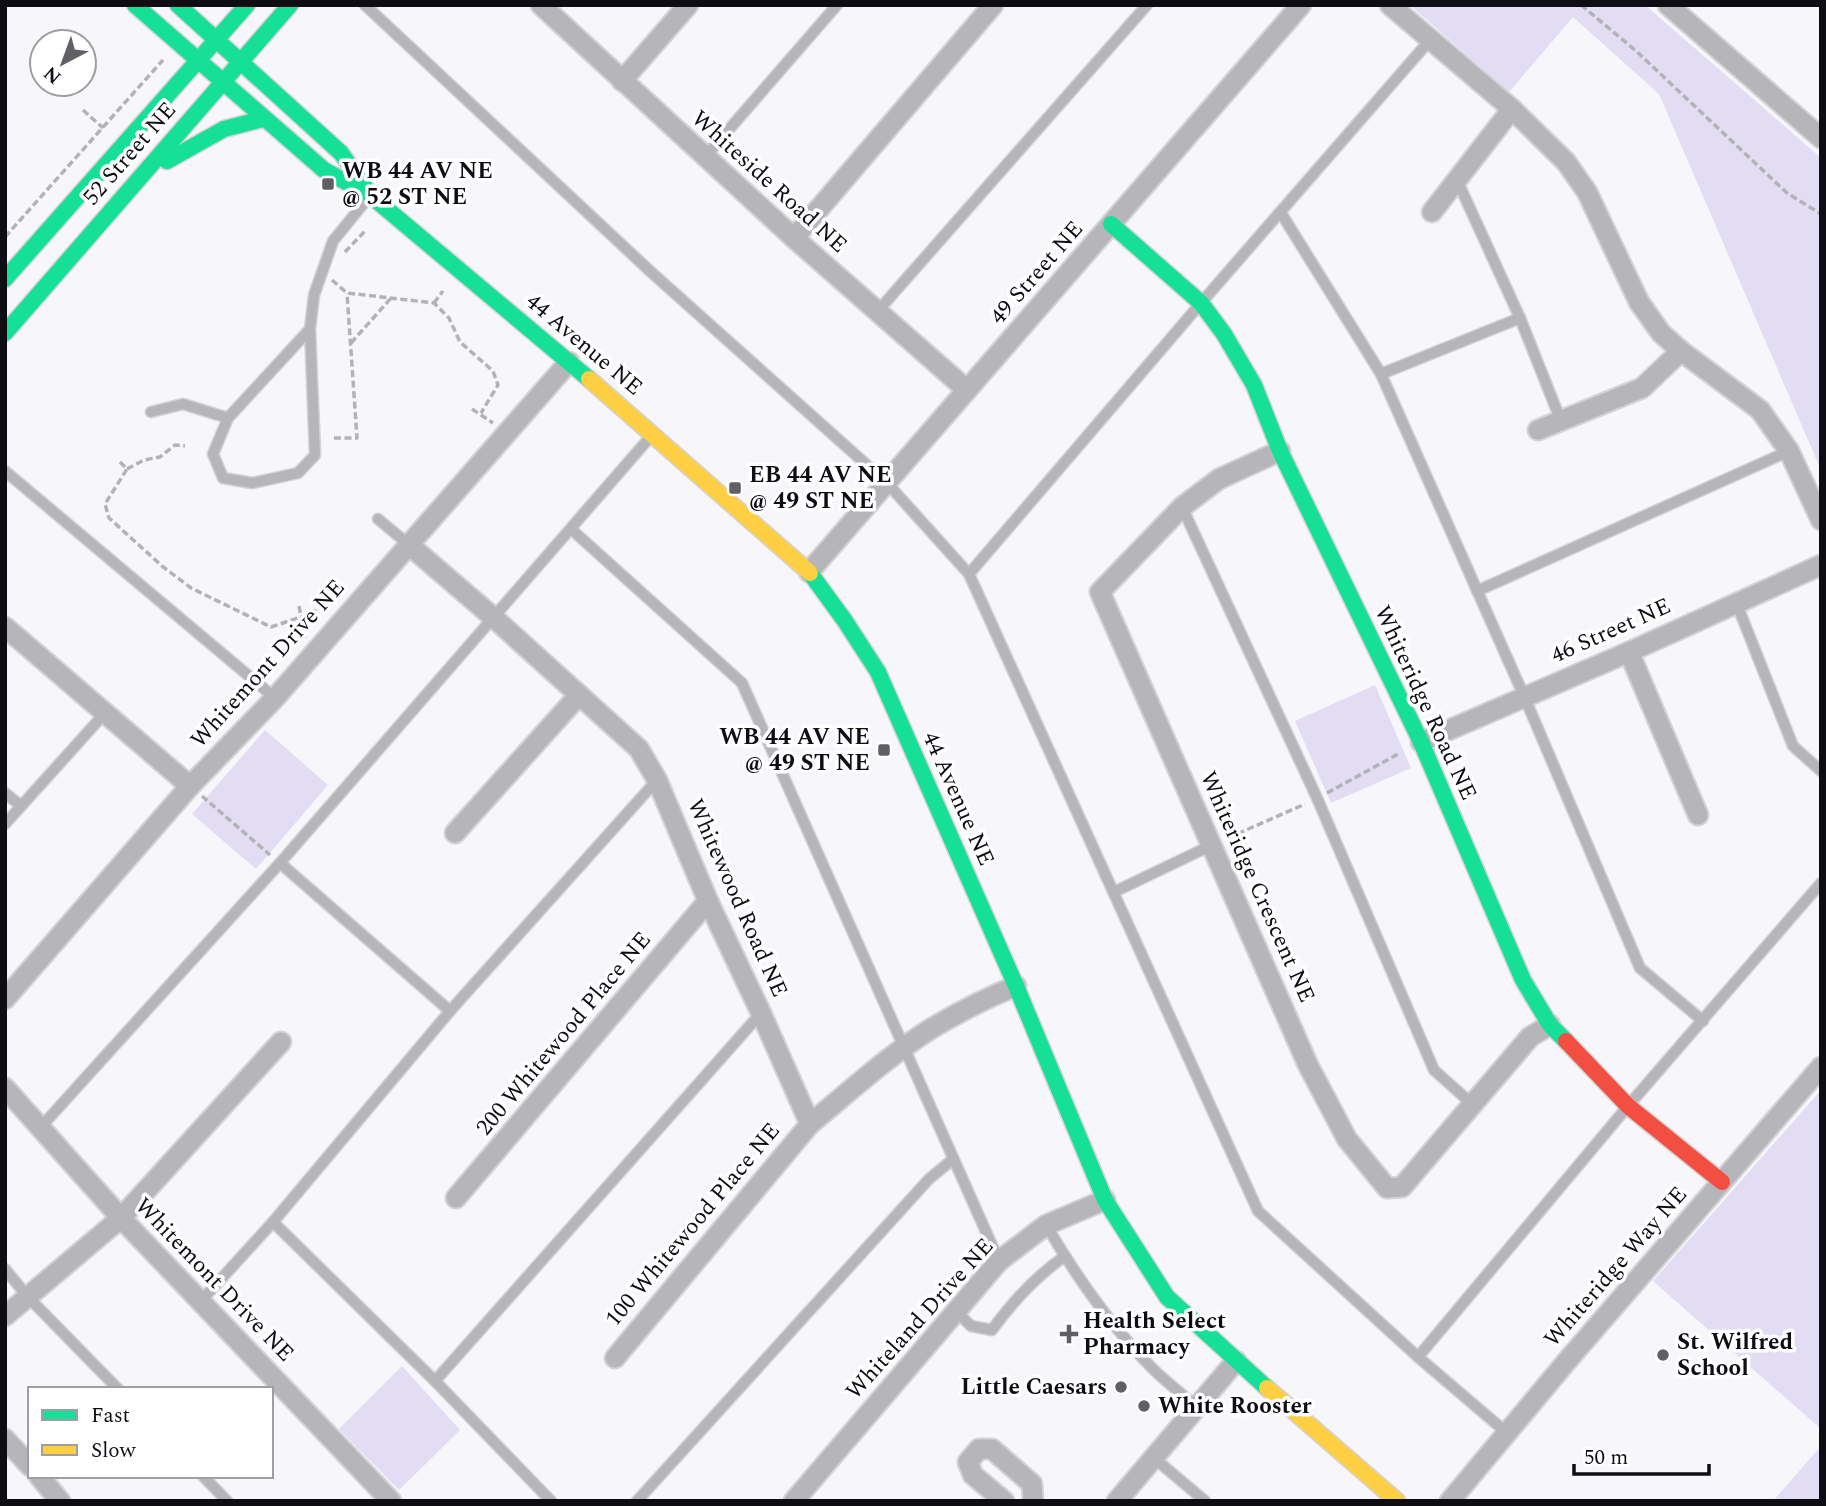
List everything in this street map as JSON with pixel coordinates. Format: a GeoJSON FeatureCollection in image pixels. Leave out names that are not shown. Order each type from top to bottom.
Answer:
{"type":"FeatureCollection","features":[{"type":"Feature","properties":{"kind":"street","name":"44 Avenue NE"},"geometry":{"type":"LineString","coordinates":[[135,5],[324,170],[370,195],[569,362],[809,572],[878,672],[1016,986],[1105,1200],[1167,1297],[1397,1501]]}},
{"type":"Feature","properties":{"kind":"street","name":"44 Avenue NE"},"geometry":{"type":"LineString","coordinates":[[177,5],[341,153],[370,195]]}},
{"type":"Feature","properties":{"kind":"street","name":"52 Street NE"},"geometry":{"type":"LineString","coordinates":[[5,279],[247,5]]}},
{"type":"Feature","properties":{"kind":"street","name":"52 Street NE"},"geometry":{"type":"LineString","coordinates":[[5,333],[290,5]]}},
{"type":"Feature","properties":{"kind":"street","name":"Whiteside Road NE"},"geometry":{"type":"LineString","coordinates":[[541,5],[794,238],[967,390]]}},
{"type":"Feature","properties":{"kind":"street"},"geometry":{"type":"LineString","coordinates":[[622,81],[688,5]]}},
{"type":"Feature","properties":{"kind":"street"},"geometry":{"type":"LineString","coordinates":[[794,238],[993,5]]}},
{"type":"Feature","properties":{"kind":"street","name":"49 Street NE"},"geometry":{"type":"LineString","coordinates":[[809,572],[1301,5]]}},
{"type":"Feature","properties":{"kind":"street"},"geometry":{"type":"LineString","coordinates":[[1390,5],[1512,109],[1566,162],[1587,192],[1639,302],[1661,332],[1681,351],[1760,410],[1789,451],[1821,520]]}},
{"type":"Feature","properties":{"kind":"street"},"geometry":{"type":"LineString","coordinates":[[1668,5],[1819,131]]}},
{"type":"Feature","properties":{"kind":"street"},"geometry":{"type":"LineString","coordinates":[[1432,212],[1512,109]]}},
{"type":"Feature","properties":{"kind":"street"},"geometry":{"type":"LineString","coordinates":[[146,173],[229,125],[263,119]]}},
{"type":"Feature","properties":{"kind":"street","name":"Whiteridge Road NE"},"geometry":{"type":"LineString","coordinates":[[1111,224],[1201,303],[1224,334],[1254,386],[1280,451],[1421,742],[1523,980],[1550,1025],[1628,1106],[1721,1182]]}},
{"type":"Feature","properties":{"kind":"street"},"geometry":{"type":"LineString","coordinates":[[1538,430],[1642,388],[1681,351]]}},
{"type":"Feature","properties":{"kind":"street","name":"Whitemont Drive NE"},"geometry":{"type":"LineString","coordinates":[[5,999],[190,786],[275,698],[569,362]]}},
{"type":"Feature","properties":{"kind":"street","name":"Whiteridge Crescent NE"},"geometry":{"type":"LineString","coordinates":[[1280,451],[1219,479],[1182,506],[1100,592],[1308,1065],[1347,1139],[1387,1188],[1402,1187],[1530,1037],[1550,1025]]}},
{"type":"Feature","properties":{"kind":"street","name":"Whitewood Road NE"},"geometry":{"type":"LineString","coordinates":[[408,544],[639,749],[657,780],[708,901],[810,1124]]}},
{"type":"Feature","properties":{"kind":"street","name":"46 Street NE"},"geometry":{"type":"LineString","coordinates":[[1421,742],[1821,565]]}},
{"type":"Feature","properties":{"kind":"street"},"geometry":{"type":"LineString","coordinates":[[5,627],[190,786]]}},
{"type":"Feature","properties":{"kind":"street"},"geometry":{"type":"LineString","coordinates":[[1629,652],[1698,815]]}},
{"type":"Feature","properties":{"kind":"street"},"geometry":{"type":"LineString","coordinates":[[454,833],[579,695]]}},
{"type":"Feature","properties":{"kind":"street","name":"200 Whitewood Place NE"},"geometry":{"type":"LineString","coordinates":[[456,1198],[708,901]]}},
{"type":"Feature","properties":{"kind":"street"},"geometry":{"type":"LineString","coordinates":[[810,1124],[930,1030],[976,1004],[1016,986]]}},
{"type":"Feature","properties":{"kind":"street"},"geometry":{"type":"LineString","coordinates":[[5,1315],[121,1218],[281,1042]]}},
{"type":"Feature","properties":{"kind":"street","name":"Whiteridge Way NE"},"geometry":{"type":"LineString","coordinates":[[1451,1501],[1821,1067]]}},
{"type":"Feature","properties":{"kind":"street","name":"Whitemont Drive NE"},"geometry":{"type":"LineString","coordinates":[[5,1088],[121,1218],[391,1501]]}},
{"type":"Feature","properties":{"kind":"street","name":"100 Whitewood Place NE"},"geometry":{"type":"LineString","coordinates":[[615,1358],[810,1124]]}},
{"type":"Feature","properties":{"kind":"street","name":"Whiteland Drive NE"},"geometry":{"type":"LineString","coordinates":[[794,1501],[999,1261],[1046,1225],[1105,1200]]}},
{"type":"Feature","properties":{"kind":"street"},"geometry":{"type":"LineString","coordinates":[[1117,1501],[1236,1361]]}},
{"type":"Feature","properties":{"kind":"street"},"geometry":{"type":"LineString","coordinates":[[5,1439],[28,1464]]}},
{"type":"Feature","properties":{"kind":"street"},"geometry":{"type":"LineString","coordinates":[[1004,1501],[973,1475],[968,1462],[979,1450],[992,1449],[1032,1484],[1033,1501]]}},
{"type":"Feature","properties":{"kind":"street"},"geometry":{"type":"LineString","coordinates":[[40,1478],[60,1501]]}},
{"type":"Feature","properties":{"kind":"lane"},"geometry":{"type":"LineString","coordinates":[[365,5],[651,272],[887,483],[970,574],[1258,1210],[1418,1357],[1507,1433]]}},
{"type":"Feature","properties":{"kind":"lane"},"geometry":{"type":"LineString","coordinates":[[705,157],[837,5]]}},
{"type":"Feature","properties":{"kind":"lane"},"geometry":{"type":"LineString","coordinates":[[877,313],[1147,5]]}},
{"type":"Feature","properties":{"kind":"lane"},"geometry":{"type":"LineString","coordinates":[[970,574],[1430,40]]}},
{"type":"Feature","properties":{"kind":"lane"},"geometry":{"type":"LineString","coordinates":[[1457,179],[1520,318],[1561,421]]}},
{"type":"Feature","properties":{"kind":"lane"},"geometry":{"type":"LineString","coordinates":[[310,329],[228,418],[213,454],[223,478],[252,483],[298,473],[315,455],[310,329],[314,295],[333,240],[370,195]]}},
{"type":"Feature","properties":{"kind":"lane"},"geometry":{"type":"LineString","coordinates":[[1281,213],[1381,374],[1524,696],[1640,968],[1703,1021]]}},
{"type":"Feature","properties":{"kind":"lane"},"geometry":{"type":"LineString","coordinates":[[1381,374],[1520,318]]}},
{"type":"Feature","properties":{"kind":"lane"},"geometry":{"type":"LineString","coordinates":[[151,412],[183,404],[228,418]]}},
{"type":"Feature","properties":{"kind":"lane"},"geometry":{"type":"LineString","coordinates":[[40,1128],[280,863],[653,433]]}},
{"type":"Feature","properties":{"kind":"lane"},"geometry":{"type":"LineString","coordinates":[[1478,591],[1789,451]]}},
{"type":"Feature","properties":{"kind":"lane"},"geometry":{"type":"LineString","coordinates":[[5,471],[275,698]]}},
{"type":"Feature","properties":{"kind":"lane"},"geometry":{"type":"LineString","coordinates":[[1182,506],[1317,798],[1434,1070],[1472,1104]]}},
{"type":"Feature","properties":{"kind":"lane"},"geometry":{"type":"LineString","coordinates":[[378,519],[408,544]]}},
{"type":"Feature","properties":{"kind":"lane"},"geometry":{"type":"LineString","coordinates":[[571,529],[742,683],[999,1261]]}},
{"type":"Feature","properties":{"kind":"lane"},"geometry":{"type":"LineString","coordinates":[[1736,601],[1793,746],[1821,771]]}},
{"type":"Feature","properties":{"kind":"lane"},"geometry":{"type":"LineString","coordinates":[[5,824],[105,713]]}},
{"type":"Feature","properties":{"kind":"lane"},"geometry":{"type":"LineString","coordinates":[[201,1301],[273,1222],[450,1011],[657,780]]}},
{"type":"Feature","properties":{"kind":"lane"},"geometry":{"type":"LineString","coordinates":[[5,793],[21,806]]}},
{"type":"Feature","properties":{"kind":"lane"},"geometry":{"type":"LineString","coordinates":[[1114,892],[1212,845]]}},
{"type":"Feature","properties":{"kind":"lane"},"geometry":{"type":"LineString","coordinates":[[280,863],[450,1011]]}},
{"type":"Feature","properties":{"kind":"lane"},"geometry":{"type":"LineString","coordinates":[[1418,1357],[1628,1106],[1821,883]]}},
{"type":"Feature","properties":{"kind":"lane"},"geometry":{"type":"LineString","coordinates":[[435,1381],[761,1013]]}},
{"type":"Feature","properties":{"kind":"lane"},"geometry":{"type":"LineString","coordinates":[[637,1501],[929,1179],[952,1160]]}},
{"type":"Feature","properties":{"kind":"lane"},"geometry":{"type":"LineString","coordinates":[[273,1222],[435,1381],[551,1501]]}},
{"type":"Feature","properties":{"kind":"lane"},"geometry":{"type":"LineString","coordinates":[[1046,1225],[1065,1256],[1125,1338],[1154,1370],[1197,1407]]}},
{"type":"Feature","properties":{"kind":"lane"},"geometry":{"type":"LineString","coordinates":[[956,1311],[971,1325],[992,1330],[1012,1302],[1045,1270],[1065,1256]]}},
{"type":"Feature","properties":{"kind":"lane"},"geometry":{"type":"LineString","coordinates":[[5,1269],[28,1297],[116,1387]]}},
{"type":"Feature","properties":{"kind":"lane"},"geometry":{"type":"LineString","coordinates":[[1154,1458],[1205,1501]]}},
{"type":"Feature","properties":{"kind":"lane"},"geometry":{"type":"LineString","coordinates":[[205,1478],[227,1501]]}},
{"type":"Feature","properties":{"kind":"path"},"geometry":{"type":"LineString","coordinates":[[1581,5],[1635,50],[1787,193],[1821,214]]}},
{"type":"Feature","properties":{"kind":"path"},"geometry":{"type":"LineString","coordinates":[[5,237],[163,60]]}},
{"type":"Feature","properties":{"kind":"path"},"geometry":{"type":"LineString","coordinates":[[83,110],[103,128]]}},
{"type":"Feature","properties":{"kind":"path"},"geometry":{"type":"LineString","coordinates":[[343,257],[349,246],[365,230]]}},
{"type":"Feature","properties":{"kind":"path"},"geometry":{"type":"LineString","coordinates":[[331,279],[347,293],[434,303],[449,318],[460,342],[493,371],[498,385],[481,413]]}},
{"type":"Feature","properties":{"kind":"path"},"geometry":{"type":"LineString","coordinates":[[434,303],[443,291]]}},
{"type":"Feature","properties":{"kind":"path"},"geometry":{"type":"LineString","coordinates":[[334,438],[357,438],[347,293]]}},
{"type":"Feature","properties":{"kind":"path"},"geometry":{"type":"LineString","coordinates":[[351,344],[392,297]]}},
{"type":"Feature","properties":{"kind":"path"},"geometry":{"type":"LineString","coordinates":[[472,409],[506,433]]}},
{"type":"Feature","properties":{"kind":"path"},"geometry":{"type":"LineString","coordinates":[[185,446],[175,445],[160,457],[144,460],[127,469],[105,504],[109,518],[191,588],[271,627],[313,612],[334,587]]}},
{"type":"Feature","properties":{"kind":"path"},"geometry":{"type":"LineString","coordinates":[[120,462],[127,469]]}},
{"type":"Feature","properties":{"kind":"path"},"geometry":{"type":"LineString","coordinates":[[299,606],[301,618]]}},
{"type":"Feature","properties":{"kind":"path"},"geometry":{"type":"LineString","coordinates":[[190,786],[280,863]]}},
{"type":"Feature","properties":{"kind":"shaded area"},"geometry":{"type":"Polygon","coordinates":[[[1410,5],[1645,5],[1821,158],[1821,470],[1659,94],[1573,17],[1509,92],[1410,5]]]}},
{"type":"Feature","properties":{"kind":"shaded area"},"geometry":{"type":"Polygon","coordinates":[[[1375,685],[1411,768],[1331,803],[1295,721],[1375,685]]]}},
{"type":"Feature","properties":{"kind":"shaded area"},"geometry":{"type":"Polygon","coordinates":[[[265,730],[328,785],[256,869],[192,814],[265,730]]]}},
{"type":"Feature","properties":{"kind":"shaded area"},"geometry":{"type":"Polygon","coordinates":[[[1821,1090],[1821,1429],[1653,1281],[1821,1090]]]}},
{"type":"Feature","properties":{"kind":"shaded area"},"geometry":{"type":"Polygon","coordinates":[[[402,1366],[460,1430],[399,1490],[339,1429],[402,1366]]]}},
{"type":"Feature","properties":{"kind":"shaded area"},"geometry":{"type":"Polygon","coordinates":[[[1821,1446],[1821,1501],[1773,1501],[1821,1446]]]}},
{"type":"Feature","properties":{"kind":"traffic: fast"},"geometry":{"type":"LineString","coordinates":[[135,5],[324,170],[370,195],[589,379]]}},
{"type":"Feature","properties":{"kind":"traffic: fast"},"geometry":{"type":"LineString","coordinates":[[178,5],[341,153],[367,190]]}},
{"type":"Feature","properties":{"kind":"traffic: fast"},"geometry":{"type":"LineString","coordinates":[[5,279],[247,5]]}},
{"type":"Feature","properties":{"kind":"traffic: fast"},"geometry":{"type":"LineString","coordinates":[[5,333],[290,5]]}},
{"type":"Feature","properties":{"kind":"traffic: fast"},"geometry":{"type":"LineString","coordinates":[[167,161],[224,129],[263,119]]}},
{"type":"Feature","properties":{"kind":"traffic: fast"},"geometry":{"type":"LineString","coordinates":[[1111,224],[1201,303],[1224,334],[1254,385],[1280,451],[1421,742],[1523,980],[1550,1025],[1566,1041]]}},
{"type":"Feature","properties":{"kind":"traffic: fast"},"geometry":{"type":"LineString","coordinates":[[810,573],[878,672],[1016,986],[1105,1200],[1167,1297],[1267,1388]]}},
{"type":"Feature","properties":{"kind":"traffic: slow"},"geometry":{"type":"LineString","coordinates":[[589,379],[810,573]]}},
{"type":"Feature","properties":{"kind":"traffic: slow"},"geometry":{"type":"LineString","coordinates":[[1267,1388],[1397,1501]]}},
{"type":"Feature","properties":{"kind":"traffic: jam"},"geometry":{"type":"LineString","coordinates":[[1566,1041],[1628,1106],[1722,1182]]}},
{"type":"Feature","properties":{"kind":"place","name":"WB 44 AV NE @ 52 ST NE"},"geometry":{"type":"Point","coordinates":[328,184]}},
{"type":"Feature","properties":{"kind":"place","name":"EB 44 AV NE @ 49 ST NE"},"geometry":{"type":"Point","coordinates":[735,488]}},
{"type":"Feature","properties":{"kind":"place","name":"WB 44 AV NE @ 49 ST NE"},"geometry":{"type":"Point","coordinates":[884,750]}},
{"type":"Feature","properties":{"kind":"place","name":"Health Select Pharmacy"},"geometry":{"type":"Point","coordinates":[1069,1334]}},
{"type":"Feature","properties":{"kind":"place","name":"St. Wilfred School"},"geometry":{"type":"Point","coordinates":[1663,1355]}},
{"type":"Feature","properties":{"kind":"place","name":"Little Caesars"},"geometry":{"type":"Point","coordinates":[1121,1387]}},
{"type":"Feature","properties":{"kind":"place","name":"White Rooster"},"geometry":{"type":"Point","coordinates":[1144,1406]}}]}
